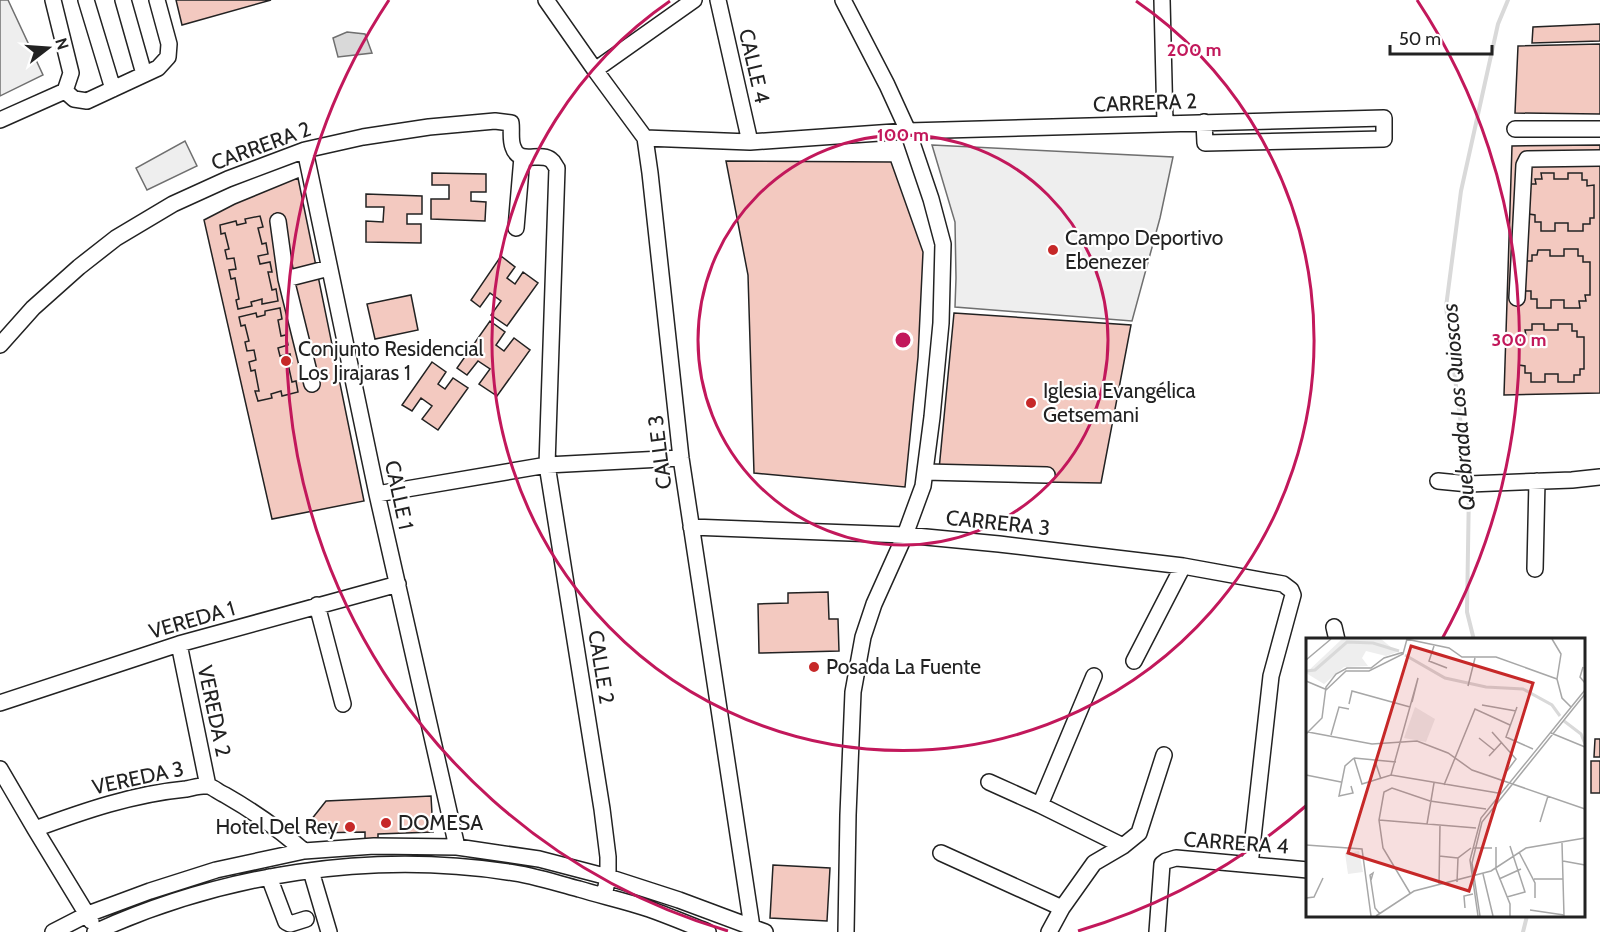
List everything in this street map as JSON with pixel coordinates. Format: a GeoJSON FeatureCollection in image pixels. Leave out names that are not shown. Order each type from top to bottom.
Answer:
{"type":"FeatureCollection","features":[{"type":"Feature","properties":{"kind":"street"},"geometry":{"type":"LineString","coordinates":[[0,120],[65,91],[71,73],[53,0]]}},
{"type":"Feature","properties":{"kind":"street"},"geometry":{"type":"LineString","coordinates":[[86,0],[113,89]]}},
{"type":"Feature","properties":{"kind":"street"},"geometry":{"type":"LineString","coordinates":[[123,0],[144,74]]}},
{"type":"Feature","properties":{"kind":"street"},"geometry":{"type":"LineString","coordinates":[[65,91],[74,99],[87,101],[158,68],[168,57],[169,44],[157,0]]}},
{"type":"Feature","properties":{"kind":"street","name":"CALLE 3"},"geometry":{"type":"LineString","coordinates":[[546,0],[645,138],[681,458],[759,929]]}},
{"type":"Feature","properties":{"kind":"street"},"geometry":{"type":"LineString","coordinates":[[595,70],[694,0]]}},
{"type":"Feature","properties":{"kind":"street","name":"CALLE 4"},"geometry":{"type":"LineString","coordinates":[[718,0],[750,142]]}},
{"type":"Feature","properties":{"kind":"street"},"geometry":{"type":"LineString","coordinates":[[843,0],[908,131],[931,199],[943,244],[941,323],[923,486],[905,535],[874,604],[863,637],[853,692],[846,932]]}},
{"type":"Feature","properties":{"kind":"street"},"geometry":{"type":"LineString","coordinates":[[1162,0],[1165,123]]}},
{"type":"Feature","properties":{"kind":"street","name":"CARRERA 2"},"geometry":{"type":"LineString","coordinates":[[645,138],[750,142],[908,131],[1204,122],[1204,143],[1384,139],[1384,118]]}},
{"type":"Feature","properties":{"kind":"street","name":"CARRERA 2"},"geometry":{"type":"LineString","coordinates":[[0,345],[33,308],[116,238],[173,204],[228,179],[304,150],[363,137],[429,127],[495,121],[511,123],[512,146],[522,157]]}},
{"type":"Feature","properties":{"kind":"street"},"geometry":{"type":"LineString","coordinates":[[1515,129],[1600,129]]}},
{"type":"Feature","properties":{"kind":"street","name":"CALLE 1"},"geometry":{"type":"LineString","coordinates":[[304,150],[377,494],[457,847]]}},
{"type":"Feature","properties":{"kind":"street"},"geometry":{"type":"LineString","coordinates":[[516,228],[522,157]]}},
{"type":"Feature","properties":{"kind":"street","name":"CALLE 2"},"geometry":{"type":"LineString","coordinates":[[522,157],[551,159],[557,168],[548,465],[602,809],[608,857],[608,877],[604,896]]}},
{"type":"Feature","properties":{"kind":"street"},"geometry":{"type":"LineString","coordinates":[[1517,298],[1524,165],[1527,159],[1600,158]]}},
{"type":"Feature","properties":{"kind":"street"},"geometry":{"type":"LineString","coordinates":[[278,221],[286,279],[312,384]]}},
{"type":"Feature","properties":{"kind":"street"},"geometry":{"type":"LineString","coordinates":[[286,279],[329,268]]}},
{"type":"Feature","properties":{"kind":"street"},"geometry":{"type":"LineString","coordinates":[[377,494],[548,465],[681,458]]}},
{"type":"Feature","properties":{"kind":"street"},"geometry":{"type":"LineString","coordinates":[[925,472],[1047,475]]}},
{"type":"Feature","properties":{"kind":"street"},"geometry":{"type":"LineString","coordinates":[[1438,481],[1469,484],[1600,477]]}},
{"type":"Feature","properties":{"kind":"street"},"geometry":{"type":"LineString","coordinates":[[1535,569],[1537,481]]}},
{"type":"Feature","properties":{"kind":"street","name":"CARRERA 3"},"geometry":{"type":"LineString","coordinates":[[691,527],[905,535],[999,544],[1183,566],[1283,584],[1291,590],[1293,595],[1271,676],[1250,865]]}},
{"type":"Feature","properties":{"kind":"street"},"geometry":{"type":"LineString","coordinates":[[1134,661],[1183,566]]}},
{"type":"Feature","properties":{"kind":"street","name":"VEREDA 1"},"geometry":{"type":"LineString","coordinates":[[0,703],[179,644],[398,584]]}},
{"type":"Feature","properties":{"kind":"street"},"geometry":{"type":"LineString","coordinates":[[317,605],[343,704]]}},
{"type":"Feature","properties":{"kind":"street","name":"VEREDA 2"},"geometry":{"type":"LineString","coordinates":[[179,644],[208,786]]}},
{"type":"Feature","properties":{"kind":"street"},"geometry":{"type":"LineString","coordinates":[[1040,805],[1094,676]]}},
{"type":"Feature","properties":{"kind":"street"},"geometry":{"type":"LineString","coordinates":[[1049,932],[1062,908],[1094,863],[1123,846],[1139,833],[1164,755]]}},
{"type":"Feature","properties":{"kind":"street"},"geometry":{"type":"LineString","coordinates":[[0,768],[34,829],[88,914],[96,932],[164,904],[269,877],[352,866],[396,864],[463,866],[511,872],[648,909],[708,932]]}},
{"type":"Feature","properties":{"kind":"street"},"geometry":{"type":"LineString","coordinates":[[989,782],[1123,846]]}},
{"type":"Feature","properties":{"kind":"street","name":"VEREDA 3"},"geometry":{"type":"LineString","coordinates":[[34,829],[116,802],[174,790],[208,786],[269,823],[304,851]]}},
{"type":"Feature","properties":{"kind":"street"},"geometry":{"type":"LineString","coordinates":[[53,932],[88,914],[216,870],[304,851],[374,846],[457,847],[539,858],[608,877],[759,929]]}},
{"type":"Feature","properties":{"kind":"street"},"geometry":{"type":"LineString","coordinates":[[941,853],[1062,908]]}},
{"type":"Feature","properties":{"kind":"street","name":"CARRERA 4"},"geometry":{"type":"LineString","coordinates":[[1157,932],[1162,864],[1166,861],[1176,858],[1306,870]]}},
{"type":"Feature","properties":{"kind":"street"},"geometry":{"type":"LineString","coordinates":[[311,871],[329,932]]}},
{"type":"Feature","properties":{"kind":"street"},"geometry":{"type":"LineString","coordinates":[[269,877],[286,922],[290,924],[306,919]]}},
{"type":"Feature","properties":{"kind":"shaded area"},"geometry":{"type":"Polygon","coordinates":[[[0,0],[8,0],[43,75],[0,96],[0,0]]]}},
{"type":"Feature","properties":{"kind":"shaded area"},"geometry":{"type":"Polygon","coordinates":[[[347,32],[365,34],[372,53],[338,57],[333,38],[347,32]]]}},
{"type":"Feature","properties":{"kind":"shaded area"},"geometry":{"type":"Polygon","coordinates":[[[185,141],[197,166],[147,190],[136,168],[185,141]]]}},
{"type":"Feature","properties":{"kind":"shaded area","name":"Campo Deportivo Ebenezer"},"geometry":{"type":"Polygon","coordinates":[[[932,145],[1173,157],[1160,218],[1132,321],[955,307],[955,222],[932,145]]]}},
{"type":"Feature","properties":{"kind":"building"},"geometry":{"type":"Polygon","coordinates":[[[176,0],[271,0],[182,25],[176,0]]]}},
{"type":"Feature","properties":{"kind":"building"},"geometry":{"type":"Polygon","coordinates":[[[1600,24],[1600,41],[1532,43],[1533,27],[1600,24]]]}},
{"type":"Feature","properties":{"kind":"building"},"geometry":{"type":"Polygon","coordinates":[[[1600,44],[1600,114],[1515,113],[1518,46],[1600,44]]]}},
{"type":"Feature","properties":{"kind":"building"},"geometry":{"type":"Polygon","coordinates":[[[1600,145],[1600,393],[1504,395],[1512,146],[1600,145]]]}},
{"type":"Feature","properties":{"kind":"building"},"geometry":{"type":"Polygon","coordinates":[[[726,161],[891,162],[923,252],[918,357],[905,487],[754,473],[748,275],[726,161]]]}},
{"type":"Feature","properties":{"kind":"building"},"geometry":{"type":"Polygon","coordinates":[[[432,173],[486,174],[486,192],[471,192],[471,201],[486,202],[485,221],[431,219],[431,199],[449,199],[449,185],[432,185],[432,173]]]}},
{"type":"Feature","properties":{"kind":"building"},"geometry":{"type":"Polygon","coordinates":[[[1541,173],[1554,173],[1554,179],[1568,179],[1568,173],[1582,173],[1582,180],[1587,180],[1587,186],[1594,185],[1594,218],[1590,218],[1590,224],[1583,224],[1583,231],[1568,231],[1568,223],[1555,223],[1555,231],[1541,231],[1541,222],[1535,222],[1535,215],[1529,214],[1529,184],[1536,184],[1535,179],[1542,179],[1541,173]]]}},
{"type":"Feature","properties":{"kind":"building","name":"Conjunto Residencial Los Jirajaras 1"},"geometry":{"type":"Polygon","coordinates":[[[298,178],[364,501],[272,519],[204,220],[235,204],[298,178]]]}},
{"type":"Feature","properties":{"kind":"building"},"geometry":{"type":"Polygon","coordinates":[[[366,194],[422,196],[422,214],[407,214],[407,224],[421,224],[421,243],[366,242],[366,221],[383,222],[384,207],[366,207],[366,194]]]}},
{"type":"Feature","properties":{"kind":"building"},"geometry":{"type":"Polygon","coordinates":[[[260,216],[263,227],[258,228],[262,244],[266,243],[268,254],[258,256],[260,264],[270,262],[272,272],[268,272],[272,290],[276,289],[278,301],[262,304],[262,299],[251,302],[252,306],[238,309],[236,300],[239,299],[235,278],[231,279],[229,270],[236,269],[234,258],[227,259],[225,250],[229,249],[225,233],[221,234],[220,225],[236,221],[237,225],[246,223],[245,219],[260,216]]]}},
{"type":"Feature","properties":{"kind":"building"},"geometry":{"type":"Polygon","coordinates":[[[1564,249],[1578,249],[1578,256],[1583,256],[1583,262],[1590,262],[1590,295],[1585,295],[1586,301],[1579,301],[1580,308],[1564,308],[1564,300],[1551,300],[1551,308],[1537,308],[1537,299],[1531,299],[1531,291],[1525,291],[1525,261],[1532,261],[1532,255],[1537,255],[1538,250],[1550,250],[1550,256],[1564,256],[1564,249]]]}},
{"type":"Feature","properties":{"kind":"building"},"geometry":{"type":"Polygon","coordinates":[[[501,256],[515,267],[507,278],[515,284],[523,272],[538,283],[507,326],[491,315],[501,301],[490,293],[480,307],[471,300],[501,256]]]}},
{"type":"Feature","properties":{"kind":"building"},"geometry":{"type":"Polygon","coordinates":[[[411,295],[418,330],[375,339],[367,304],[411,295]]]}},
{"type":"Feature","properties":{"kind":"building"},"geometry":{"type":"Polygon","coordinates":[[[280,308],[282,319],[278,320],[281,336],[286,335],[288,345],[278,348],[280,356],[290,354],[292,363],[288,364],[292,382],[296,381],[298,392],[282,396],[281,391],[271,394],[272,398],[258,401],[255,391],[259,391],[255,370],[251,371],[249,362],[256,360],[254,350],[247,351],[245,342],[249,341],[245,325],[241,326],[239,317],[256,313],[257,317],[265,315],[265,311],[280,308]]]}},
{"type":"Feature","properties":{"kind":"building","name":"Iglesia Evangélica Getsemani"},"geometry":{"type":"Polygon","coordinates":[[[954,313],[1131,325],[1101,483],[938,480],[954,313]]]}},
{"type":"Feature","properties":{"kind":"building"},"geometry":{"type":"Polygon","coordinates":[[[490,321],[505,332],[496,345],[504,351],[514,338],[530,350],[497,396],[479,384],[490,369],[478,361],[467,375],[457,368],[490,321]]]}},
{"type":"Feature","properties":{"kind":"building"},"geometry":{"type":"Polygon","coordinates":[[[1532,324],[1544,324],[1544,330],[1558,330],[1558,324],[1572,324],[1572,331],[1577,331],[1577,337],[1584,337],[1584,369],[1580,369],[1580,375],[1574,375],[1574,382],[1558,382],[1558,374],[1545,374],[1545,382],[1531,382],[1531,373],[1525,373],[1525,366],[1519,365],[1519,335],[1526,335],[1525,330],[1532,330],[1532,324]]]}},
{"type":"Feature","properties":{"kind":"building"},"geometry":{"type":"Polygon","coordinates":[[[432,362],[446,372],[438,384],[445,389],[453,378],[468,388],[438,430],[422,419],[432,406],[421,398],[412,411],[402,405],[432,362]]]}},
{"type":"Feature","properties":{"kind":"building"},"geometry":{"type":"Polygon","coordinates":[[[828,592],[829,619],[838,619],[839,651],[759,653],[758,604],[788,603],[788,593],[828,592]]]}},
{"type":"Feature","properties":{"kind":"building"},"geometry":{"type":"Polygon","coordinates":[[[1595,739],[1600,739],[1600,757],[1594,757],[1595,739]]]}},
{"type":"Feature","properties":{"kind":"building"},"geometry":{"type":"Polygon","coordinates":[[[1591,761],[1600,761],[1600,793],[1591,793],[1591,761]]]}},
{"type":"Feature","properties":{"kind":"building"},"geometry":{"type":"Polygon","coordinates":[[[431,796],[433,832],[378,834],[378,839],[365,839],[365,832],[313,833],[311,820],[326,801],[431,796]]]}},
{"type":"Feature","properties":{"kind":"building"},"geometry":{"type":"Polygon","coordinates":[[[773,865],[830,868],[827,921],[770,918],[773,865]]]}},
{"type":"Feature","properties":{"kind":"waterway","name":"Quebrada Los Quioscos"},"geometry":{"type":"LineString","coordinates":[[1468,481],[1446,307],[1461,191],[1498,24],[1508,0]]}},
{"type":"Feature","properties":{"kind":"waterway","name":"Quebrada Los Quioscos"},"geometry":{"type":"LineString","coordinates":[[1469,488],[1467,612],[1474,638]]}},
{"type":"Feature","properties":{"kind":"waterway","name":"Quebrada Los Quioscos"},"geometry":{"type":"LineString","coordinates":[[1523,932],[1527,917]]}},
{"type":"Feature","properties":{"kind":"place","name":"Campo Deportivo Ebenezer"},"geometry":{"type":"Point","coordinates":[1053,250]}},
{"type":"Feature","properties":{"kind":"place","name":"Conjunto Residencial Los Jirajaras 1"},"geometry":{"type":"Point","coordinates":[286,361]}},
{"type":"Feature","properties":{"kind":"place","name":"Iglesia Evangélica Getsemani"},"geometry":{"type":"Point","coordinates":[1031,403]}},
{"type":"Feature","properties":{"kind":"place","name":"Posada La Fuente"},"geometry":{"type":"Point","coordinates":[814,667]}},
{"type":"Feature","properties":{"kind":"place","name":"DOMESA"},"geometry":{"type":"Point","coordinates":[386,823]}},
{"type":"Feature","properties":{"kind":"place","name":"Hotel Del Rey"},"geometry":{"type":"Point","coordinates":[350,827]}}]}
